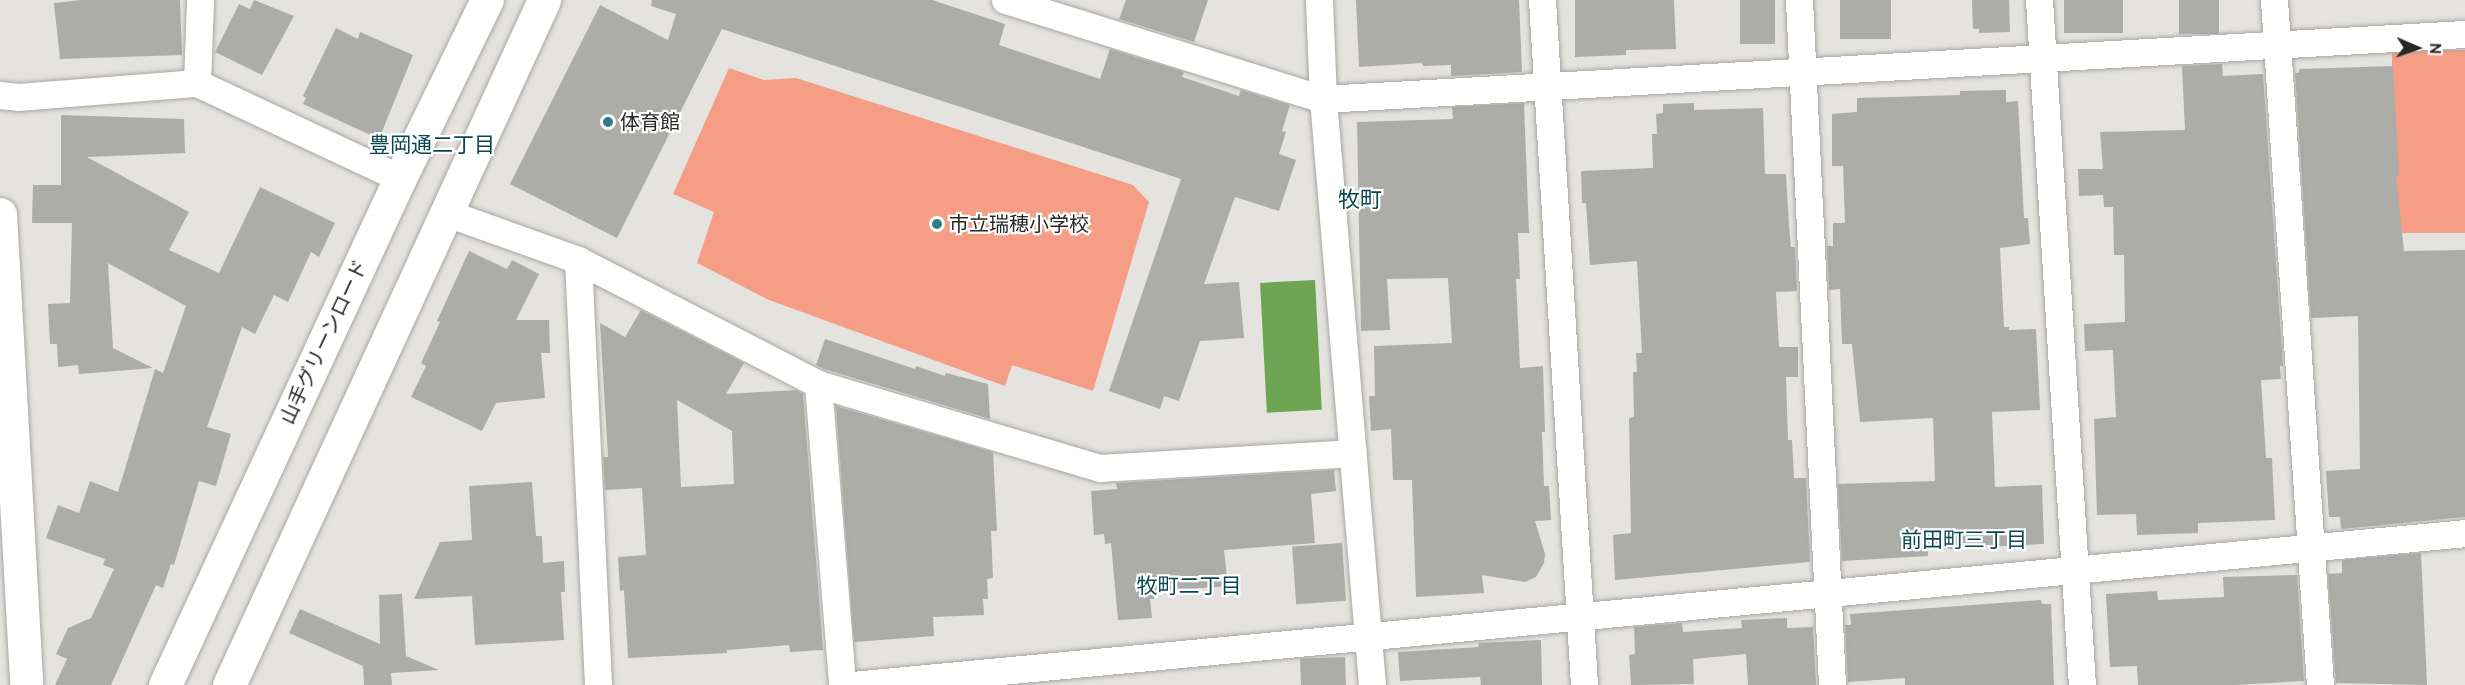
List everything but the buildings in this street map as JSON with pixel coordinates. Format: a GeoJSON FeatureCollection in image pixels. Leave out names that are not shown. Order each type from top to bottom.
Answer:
{"type":"FeatureCollection","features":[{"type":"Feature","properties":{"kind":"street"},"geometry":{"type":"LineString","coordinates":[[197,83],[200,0]]}},
{"type":"Feature","properties":{"kind":"street","name":"山手グリーンロード"},"geometry":{"type":"LineString","coordinates":[[165,685],[400,178],[487,0]]}},
{"type":"Feature","properties":{"kind":"street"},"geometry":{"type":"LineString","coordinates":[[229,685],[544,0]]}},
{"type":"Feature","properties":{"kind":"street"},"geometry":{"type":"LineString","coordinates":[[1005,0],[1078,11],[1323,99],[2465,34]]}},
{"type":"Feature","properties":{"kind":"street"},"geometry":{"type":"LineString","coordinates":[[1319,0],[1323,99],[1372,685]]}},
{"type":"Feature","properties":{"kind":"street"},"geometry":{"type":"LineString","coordinates":[[1542,0],[1584,685]]}},
{"type":"Feature","properties":{"kind":"street"},"geometry":{"type":"LineString","coordinates":[[1799,0],[1832,685]]}},
{"type":"Feature","properties":{"kind":"street"},"geometry":{"type":"LineString","coordinates":[[2039,0],[2082,685]]}},
{"type":"Feature","properties":{"kind":"street"},"geometry":{"type":"LineString","coordinates":[[2274,0],[2320,685]]}},
{"type":"Feature","properties":{"kind":"street"},"geometry":{"type":"LineString","coordinates":[[0,95],[18,97],[197,83],[400,178]]}},
{"type":"Feature","properties":{"kind":"street"},"geometry":{"type":"LineString","coordinates":[[447,213],[579,260],[818,384],[1100,468],[1353,453]]}},
{"type":"Feature","properties":{"kind":"street"},"geometry":{"type":"LineString","coordinates":[[0,214],[26,685]]}},
{"type":"Feature","properties":{"kind":"street"},"geometry":{"type":"LineString","coordinates":[[579,260],[598,685]]}},
{"type":"Feature","properties":{"kind":"street"},"geometry":{"type":"LineString","coordinates":[[818,384],[842,685]]}},
{"type":"Feature","properties":{"kind":"street"},"geometry":{"type":"LineString","coordinates":[[852,685],[1090,674],[1369,635],[2465,533]]}},
{"type":"Feature","properties":{"kind":"shaded area"},"geometry":{"type":"Polygon","coordinates":[[[2392,50],[2465,50],[2465,233],[2392,233],[2392,50]]]}},
{"type":"Feature","properties":{"kind":"shaded area"},"geometry":{"type":"Polygon","coordinates":[[[729,68],[764,80],[796,78],[1133,185],[1149,202],[1093,391],[1012,365],[1005,386],[769,300],[697,263],[714,212],[673,194],[729,68]]]}},
{"type":"Feature","properties":{"kind":"shaded area"},"geometry":{"type":"Polygon","coordinates":[[[1315,280],[1322,410],[1267,413],[1260,283],[1315,280]]]}},
{"type":"Feature","properties":{"kind":"place","name":"体育館"},"geometry":{"type":"Point","coordinates":[608,122]}},
{"type":"Feature","properties":{"kind":"place","name":"市立瑞穂小学校"},"geometry":{"type":"Point","coordinates":[937,224]}},
{"type":"Feature","properties":{"kind":"district","name":"豊岡通二丁目"},"geometry":{"type":"Point","coordinates":[432,145]}},
{"type":"Feature","properties":{"kind":"district","name":"牧町"},"geometry":{"type":"Point","coordinates":[1360,200]}},
{"type":"Feature","properties":{"kind":"district","name":"前田町三丁目"},"geometry":{"type":"Point","coordinates":[1964,540]}},
{"type":"Feature","properties":{"kind":"district","name":"牧町二丁目"},"geometry":{"type":"Point","coordinates":[1189,586]}}]}
